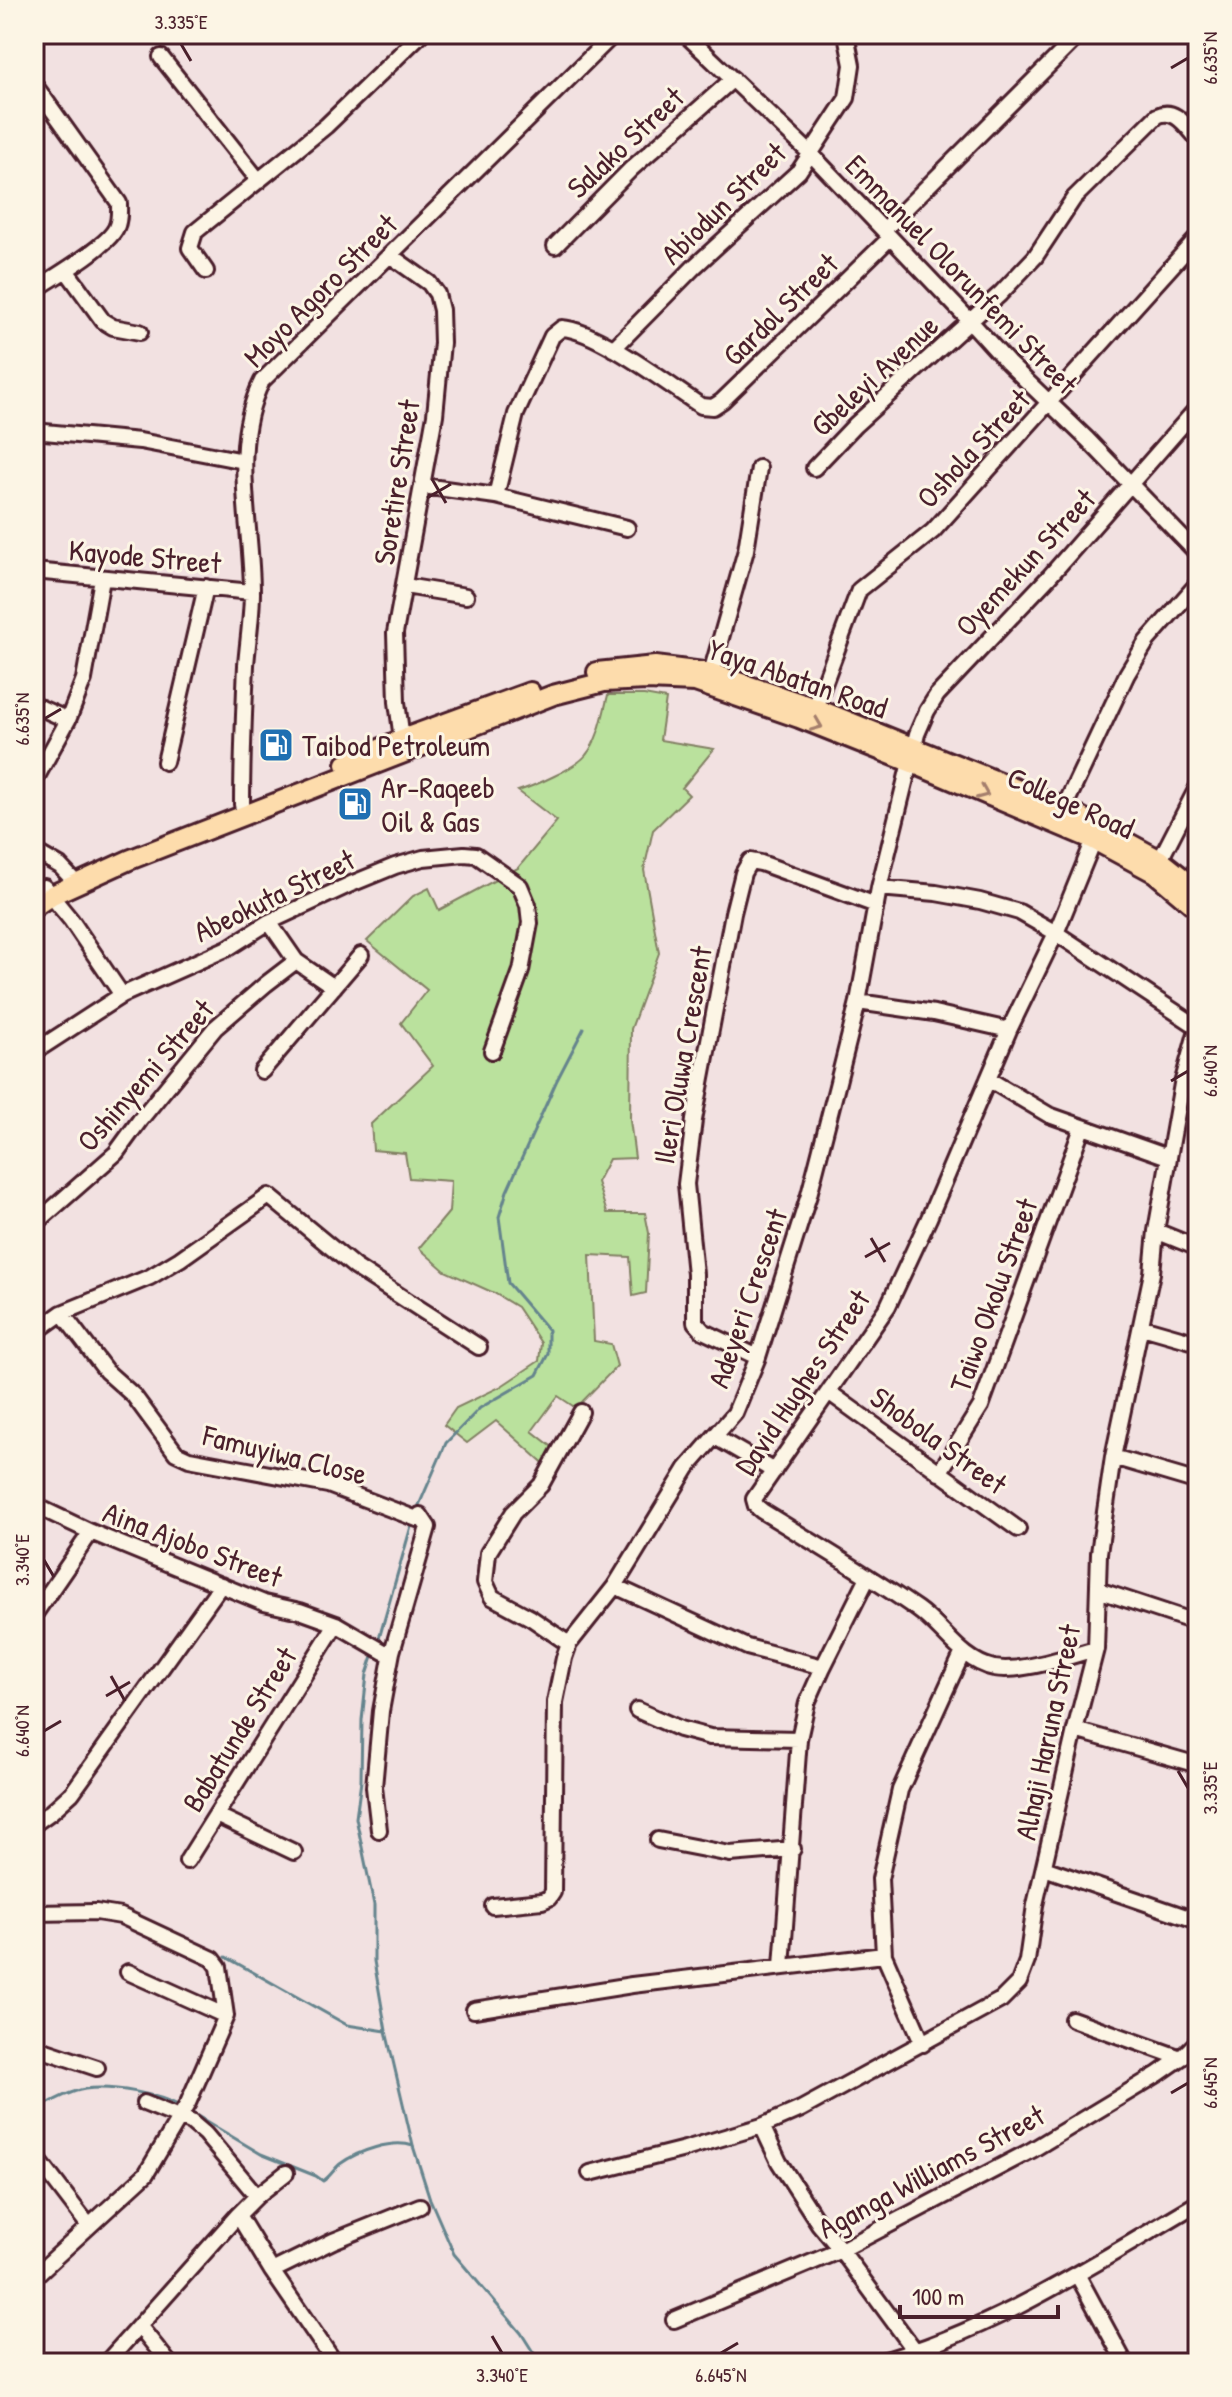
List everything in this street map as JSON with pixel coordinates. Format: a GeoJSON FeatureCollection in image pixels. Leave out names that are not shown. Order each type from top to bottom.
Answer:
{"type":"FeatureCollection","features":[{"type":"Feature","properties":{"kind":"main road","name":"Yaya Abatan Road"},"geometry":{"type":"LineString","coordinates":[[34,907],[43,892],[242,805],[310,780],[402,739],[528,692],[600,671],[655,666],[711,673],[815,708],[913,756]]}},
{"type":"Feature","properties":{"kind":"main road","name":"Yaya Abatan Road"},"geometry":{"type":"LineString","coordinates":[[73,878],[553,695],[604,682],[695,682],[913,756]]}},
{"type":"Feature","properties":{"kind":"main road","name":"College Road"},"geometry":{"type":"LineString","coordinates":[[913,756],[1064,808],[1160,860],[1198,890]]}},
{"type":"Feature","properties":{"kind":"main road","name":"College Road"},"geometry":{"type":"LineString","coordinates":[[913,756],[1094,840],[1155,873],[1198,909]]}},
{"type":"Feature","properties":{"kind":"street"},"geometry":{"type":"LineString","coordinates":[[206,271],[190,248],[195,232],[326,126],[421,34]]}},
{"type":"Feature","properties":{"kind":"street","name":"Moyo Agoro Street"},"geometry":{"type":"LineString","coordinates":[[242,805],[246,665],[252,592],[244,461],[250,411],[262,381],[614,34]]}},
{"type":"Feature","properties":{"kind":"street","name":"Emmanuel Olorunfemi Street"},"geometry":{"type":"LineString","coordinates":[[685,34],[811,154],[1008,363],[1198,554]]}},
{"type":"Feature","properties":{"kind":"street","name":"Abiodun Street"},"geometry":{"type":"LineString","coordinates":[[613,349],[695,266],[799,171],[847,98],[852,65],[846,34]]}},
{"type":"Feature","properties":{"kind":"street","name":"Gardol Street"},"geometry":{"type":"LineString","coordinates":[[613,349],[701,406],[713,407],[722,401],[1080,34]]}},
{"type":"Feature","properties":{"kind":"street"},"geometry":{"type":"LineString","coordinates":[[161,57],[259,181]]}},
{"type":"Feature","properties":{"kind":"street","name":"Salako Street"},"geometry":{"type":"LineString","coordinates":[[555,246],[631,169],[733,79]]}},
{"type":"Feature","properties":{"kind":"street"},"geometry":{"type":"LineString","coordinates":[[34,84],[119,203],[118,225],[113,234],[34,290]]}},
{"type":"Feature","properties":{"kind":"street","name":"Gbeleyi Avenue"},"geometry":{"type":"LineString","coordinates":[[814,468],[855,425],[970,321],[1035,257],[1074,198],[1157,116],[1165,112],[1173,113],[1198,139]]}},
{"type":"Feature","properties":{"kind":"street","name":"Oshola Street"},"geometry":{"type":"LineString","coordinates":[[815,708],[859,590],[933,531],[1198,237]]}},
{"type":"Feature","properties":{"kind":"street","name":"Soretire Street"},"geometry":{"type":"LineString","coordinates":[[391,256],[429,283],[437,294],[442,343],[435,415],[395,633],[397,702],[402,739]]}},
{"type":"Feature","properties":{"kind":"street"},"geometry":{"type":"LineString","coordinates":[[66,270],[103,321],[113,327],[140,332]]}},
{"type":"Feature","properties":{"kind":"street"},"geometry":{"type":"LineString","coordinates":[[496,496],[516,414],[552,336],[562,328],[572,329],[613,349]]}},
{"type":"Feature","properties":{"kind":"street","name":"Oyemekun Street"},"geometry":{"type":"LineString","coordinates":[[913,756],[922,722],[937,695],[1132,485],[1198,407]]}},
{"type":"Feature","properties":{"kind":"street"},"geometry":{"type":"LineString","coordinates":[[34,431],[140,441],[244,461]]}},
{"type":"Feature","properties":{"kind":"street"},"geometry":{"type":"LineString","coordinates":[[711,673],[746,550],[759,468]]}},
{"type":"Feature","properties":{"kind":"street"},"geometry":{"type":"LineString","coordinates":[[423,486],[496,496],[627,528]]}},
{"type":"Feature","properties":{"kind":"street","name":"Kayode Street"},"geometry":{"type":"LineString","coordinates":[[34,571],[252,592]]}},
{"type":"Feature","properties":{"kind":"street"},"geometry":{"type":"LineString","coordinates":[[34,782],[68,720],[84,679],[102,579]]}},
{"type":"Feature","properties":{"kind":"street"},"geometry":{"type":"LineString","coordinates":[[1064,808],[1127,674],[1147,641],[1198,583]]}},
{"type":"Feature","properties":{"kind":"street"},"geometry":{"type":"LineString","coordinates":[[405,586],[466,596]]}},
{"type":"Feature","properties":{"kind":"street"},"geometry":{"type":"LineString","coordinates":[[165,762],[206,587]]}},
{"type":"Feature","properties":{"kind":"street"},"geometry":{"type":"LineString","coordinates":[[34,705],[68,720]]}},
{"type":"Feature","properties":{"kind":"street","name":"Adeyeri Crescent"},"geometry":{"type":"LineString","coordinates":[[493,1906],[549,1898],[553,1892],[555,1702],[569,1644],[615,1586],[687,1468],[735,1413],[758,1357],[809,1195],[858,1002],[879,888],[913,756]]}},
{"type":"Feature","properties":{"kind":"street"},"geometry":{"type":"LineString","coordinates":[[1160,860],[1198,786]]}},
{"type":"Feature","properties":{"kind":"street","name":"David Hughes Street"},"geometry":{"type":"LineString","coordinates":[[1094,840],[1056,933],[1009,1030],[888,1306],[754,1499],[756,1506],[921,1612],[963,1652],[995,1668],[1012,1668],[1096,1649]]}},
{"type":"Feature","properties":{"kind":"street"},"geometry":{"type":"LineString","coordinates":[[34,851],[73,878]]}},
{"type":"Feature","properties":{"kind":"street","name":"Abeokuta Street"},"geometry":{"type":"LineString","coordinates":[[34,1052],[122,995],[228,948],[269,922],[395,866],[423,858],[464,854],[476,855],[520,886],[528,905],[530,923],[521,971],[492,1051]]}},
{"type":"Feature","properties":{"kind":"street","name":"Ileri Oluwa Crescent"},"geometry":{"type":"LineString","coordinates":[[758,1357],[703,1331],[695,1322],[695,1274],[685,1194],[694,1120],[743,873],[750,861],[761,863],[876,905]]}},
{"type":"Feature","properties":{"kind":"street"},"geometry":{"type":"LineString","coordinates":[[879,888],[924,891],[1019,912],[1198,1027]]}},
{"type":"Feature","properties":{"kind":"street"},"geometry":{"type":"LineString","coordinates":[[43,892],[122,995]]}},
{"type":"Feature","properties":{"kind":"street"},"geometry":{"type":"LineString","coordinates":[[269,922],[296,961],[334,987]]}},
{"type":"Feature","properties":{"kind":"street"},"geometry":{"type":"LineString","coordinates":[[262,1071],[361,955]]}},
{"type":"Feature","properties":{"kind":"street","name":"Oshinyemi Street"},"geometry":{"type":"LineString","coordinates":[[34,1225],[116,1153],[215,1028],[296,961]]}},
{"type":"Feature","properties":{"kind":"street"},"geometry":{"type":"LineString","coordinates":[[858,1002],[934,1013],[1009,1030]]}},
{"type":"Feature","properties":{"kind":"street","name":"Alhaji Haruna Street"},"geometry":{"type":"LineString","coordinates":[[590,2173],[762,2126],[801,2109],[1001,2000],[1019,1982],[1027,1961],[1035,1905],[1096,1649],[1099,1553],[1113,1457],[1152,1273],[1156,1231],[1182,1084],[1198,1027]]}},
{"type":"Feature","properties":{"kind":"street"},"geometry":{"type":"LineString","coordinates":[[988,1079],[1028,1104],[1082,1128],[1168,1157]]}},
{"type":"Feature","properties":{"kind":"street"},"geometry":{"type":"LineString","coordinates":[[1182,1084],[1198,1092]]}},
{"type":"Feature","properties":{"kind":"street","name":"Taiwo Okolu Street"},"geometry":{"type":"LineString","coordinates":[[939,1473],[981,1406],[1082,1128]]}},
{"type":"Feature","properties":{"kind":"street"},"geometry":{"type":"LineString","coordinates":[[34,1333],[62,1313],[150,1277],[225,1229],[269,1196],[355,1267],[479,1347]]}},
{"type":"Feature","properties":{"kind":"street"},"geometry":{"type":"LineString","coordinates":[[1156,1231],[1198,1248]]}},
{"type":"Feature","properties":{"kind":"street","name":"Famuyiwa Close"},"geometry":{"type":"LineString","coordinates":[[62,1313],[106,1371],[134,1396],[176,1453],[189,1459],[328,1485],[418,1517],[428,1527],[388,1652]]}},
{"type":"Feature","properties":{"kind":"street"},"geometry":{"type":"LineString","coordinates":[[1142,1327],[1198,1343]]}},
{"type":"Feature","properties":{"kind":"street","name":"Shobola Street"},"geometry":{"type":"LineString","coordinates":[[830,1393],[1018,1529]]}},
{"type":"Feature","properties":{"kind":"street"},"geometry":{"type":"LineString","coordinates":[[569,1644],[492,1597],[485,1582],[488,1553],[513,1513],[541,1485],[581,1412]]}},
{"type":"Feature","properties":{"kind":"street"},"geometry":{"type":"LineString","coordinates":[[715,1437],[774,1471]]}},
{"type":"Feature","properties":{"kind":"street"},"geometry":{"type":"LineString","coordinates":[[1113,1457],[1198,1482]]}},
{"type":"Feature","properties":{"kind":"street","name":"Aina Ajobo Street"},"geometry":{"type":"LineString","coordinates":[[34,1505],[91,1532],[264,1603],[336,1624],[388,1652]]}},
{"type":"Feature","properties":{"kind":"street"},"geometry":{"type":"LineString","coordinates":[[34,1615],[91,1532]]}},
{"type":"Feature","properties":{"kind":"street"},"geometry":{"type":"LineString","coordinates":[[782,1966],[799,1739],[807,1703],[868,1577]]}},
{"type":"Feature","properties":{"kind":"street"},"geometry":{"type":"LineString","coordinates":[[34,1824],[72,1793],[221,1585]]}},
{"type":"Feature","properties":{"kind":"street"},"geometry":{"type":"LineString","coordinates":[[615,1586],[747,1647],[823,1667]]}},
{"type":"Feature","properties":{"kind":"street"},"geometry":{"type":"LineString","coordinates":[[1098,1590],[1198,1623]]}},
{"type":"Feature","properties":{"kind":"street","name":"Babatunde Street"},"geometry":{"type":"LineString","coordinates":[[187,1861],[336,1624]]}},
{"type":"Feature","properties":{"kind":"street"},"geometry":{"type":"LineString","coordinates":[[379,1830],[374,1787],[388,1652]]}},
{"type":"Feature","properties":{"kind":"street"},"geometry":{"type":"LineString","coordinates":[[923,2044],[884,1955],[880,1879],[900,1790],[963,1652]]}},
{"type":"Feature","properties":{"kind":"street"},"geometry":{"type":"LineString","coordinates":[[637,1710],[680,1729],[710,1737],[799,1739]]}},
{"type":"Feature","properties":{"kind":"street"},"geometry":{"type":"LineString","coordinates":[[1075,1730],[1198,1765]]}},
{"type":"Feature","properties":{"kind":"street"},"geometry":{"type":"LineString","coordinates":[[216,1815],[294,1852]]}},
{"type":"Feature","properties":{"kind":"street"},"geometry":{"type":"LineString","coordinates":[[658,1840],[730,1854],[793,1849]]}},
{"type":"Feature","properties":{"kind":"street"},"geometry":{"type":"LineString","coordinates":[[1044,1868],[1198,1921]]}},
{"type":"Feature","properties":{"kind":"street"},"geometry":{"type":"LineString","coordinates":[[34,1913],[96,1912],[121,1916],[213,1959],[219,1967],[226,2016],[183,2110],[146,2174],[34,2277]]}},
{"type":"Feature","properties":{"kind":"street"},"geometry":{"type":"LineString","coordinates":[[474,2010],[782,1966],[884,1955]]}},
{"type":"Feature","properties":{"kind":"street"},"geometry":{"type":"LineString","coordinates":[[128,1972],[226,2016]]}},
{"type":"Feature","properties":{"kind":"street"},"geometry":{"type":"LineString","coordinates":[[1072,2019],[1181,2058]]}},
{"type":"Feature","properties":{"kind":"street","name":"Aganga Williams Street"},"geometry":{"type":"LineString","coordinates":[[674,2320],[841,2250],[1032,2150],[1181,2058],[1198,2041]]}},
{"type":"Feature","properties":{"kind":"street"},"geometry":{"type":"LineString","coordinates":[[34,2047],[97,2068]]}},
{"type":"Feature","properties":{"kind":"street"},"geometry":{"type":"LineString","coordinates":[[144,2103],[183,2110],[257,2196]]}},
{"type":"Feature","properties":{"kind":"street"},"geometry":{"type":"LineString","coordinates":[[762,2126],[799,2195],[916,2352]]}},
{"type":"Feature","properties":{"kind":"street"},"geometry":{"type":"LineString","coordinates":[[34,2154],[89,2226]]}},
{"type":"Feature","properties":{"kind":"street"},"geometry":{"type":"LineString","coordinates":[[106,2363],[238,2215],[286,2173]]}},
{"type":"Feature","properties":{"kind":"street"},"geometry":{"type":"LineString","coordinates":[[875,2363],[916,2352],[1007,2313],[1198,2203]]}},
{"type":"Feature","properties":{"kind":"street"},"geometry":{"type":"LineString","coordinates":[[272,2271],[333,2241],[420,2206]]}},
{"type":"Feature","properties":{"kind":"street"},"geometry":{"type":"LineString","coordinates":[[238,2215],[335,2363]]}},
{"type":"Feature","properties":{"kind":"street"},"geometry":{"type":"LineString","coordinates":[[1077,2274],[1125,2363]]}},
{"type":"Feature","properties":{"kind":"street"},"geometry":{"type":"LineString","coordinates":[[140,2327],[169,2363]]}},
{"type":"Feature","properties":{"kind":"green space"},"geometry":{"type":"Polygon","coordinates":[[[608,695],[644,695],[666,699],[660,740],[714,749],[682,788],[689,795],[653,830],[644,870],[659,953],[631,1029],[630,1120],[635,1158],[609,1159],[597,1182],[607,1213],[645,1213],[649,1233],[646,1293],[633,1296],[630,1257],[590,1255],[594,1341],[611,1344],[617,1366],[576,1408],[558,1396],[532,1431],[560,1453],[549,1468],[496,1421],[467,1443],[444,1425],[456,1408],[500,1387],[539,1361],[541,1343],[517,1307],[445,1271],[419,1248],[449,1212],[451,1181],[409,1178],[405,1153],[373,1150],[371,1124],[433,1066],[401,1023],[427,990],[367,941],[413,896],[429,888],[439,910],[518,868],[557,821],[518,791],[564,771],[586,755],[597,734],[608,695]]]}},
{"type":"Feature","properties":{"kind":"waterway"},"geometry":{"type":"LineString","coordinates":[[416,1512],[446,1443],[480,1408],[537,1375],[548,1354],[548,1330],[508,1283],[499,1217],[507,1191],[584,1028]]}},
{"type":"Feature","properties":{"kind":"waterway"},"geometry":{"type":"LineString","coordinates":[[378,1642],[412,1523]]}},
{"type":"Feature","properties":{"kind":"waterway"},"geometry":{"type":"LineString","coordinates":[[374,1653],[367,1674],[356,1818],[374,1905],[374,1961],[386,2031],[413,2146],[430,2199],[454,2254],[521,2333],[540,2363]]}},
{"type":"Feature","properties":{"kind":"waterway"},"geometry":{"type":"LineString","coordinates":[[226,1957],[347,2025],[386,2031]]}},
{"type":"Feature","properties":{"kind":"waterway"},"geometry":{"type":"LineString","coordinates":[[34,2111],[72,2093],[96,2088],[148,2095],[182,2107]]}},
{"type":"Feature","properties":{"kind":"waterway"},"geometry":{"type":"LineString","coordinates":[[189,2111],[261,2154],[323,2181],[340,2164],[365,2151],[385,2145],[413,2146]]}},
{"type":"Feature","properties":{"kind":"place","name":"Taibod Petroleum"},"geometry":{"type":"Point","coordinates":[276,745]}},
{"type":"Feature","properties":{"kind":"place","name":"Ar-Raqeeb Oil & Gas"},"geometry":{"type":"Point","coordinates":[355,804]}}]}
